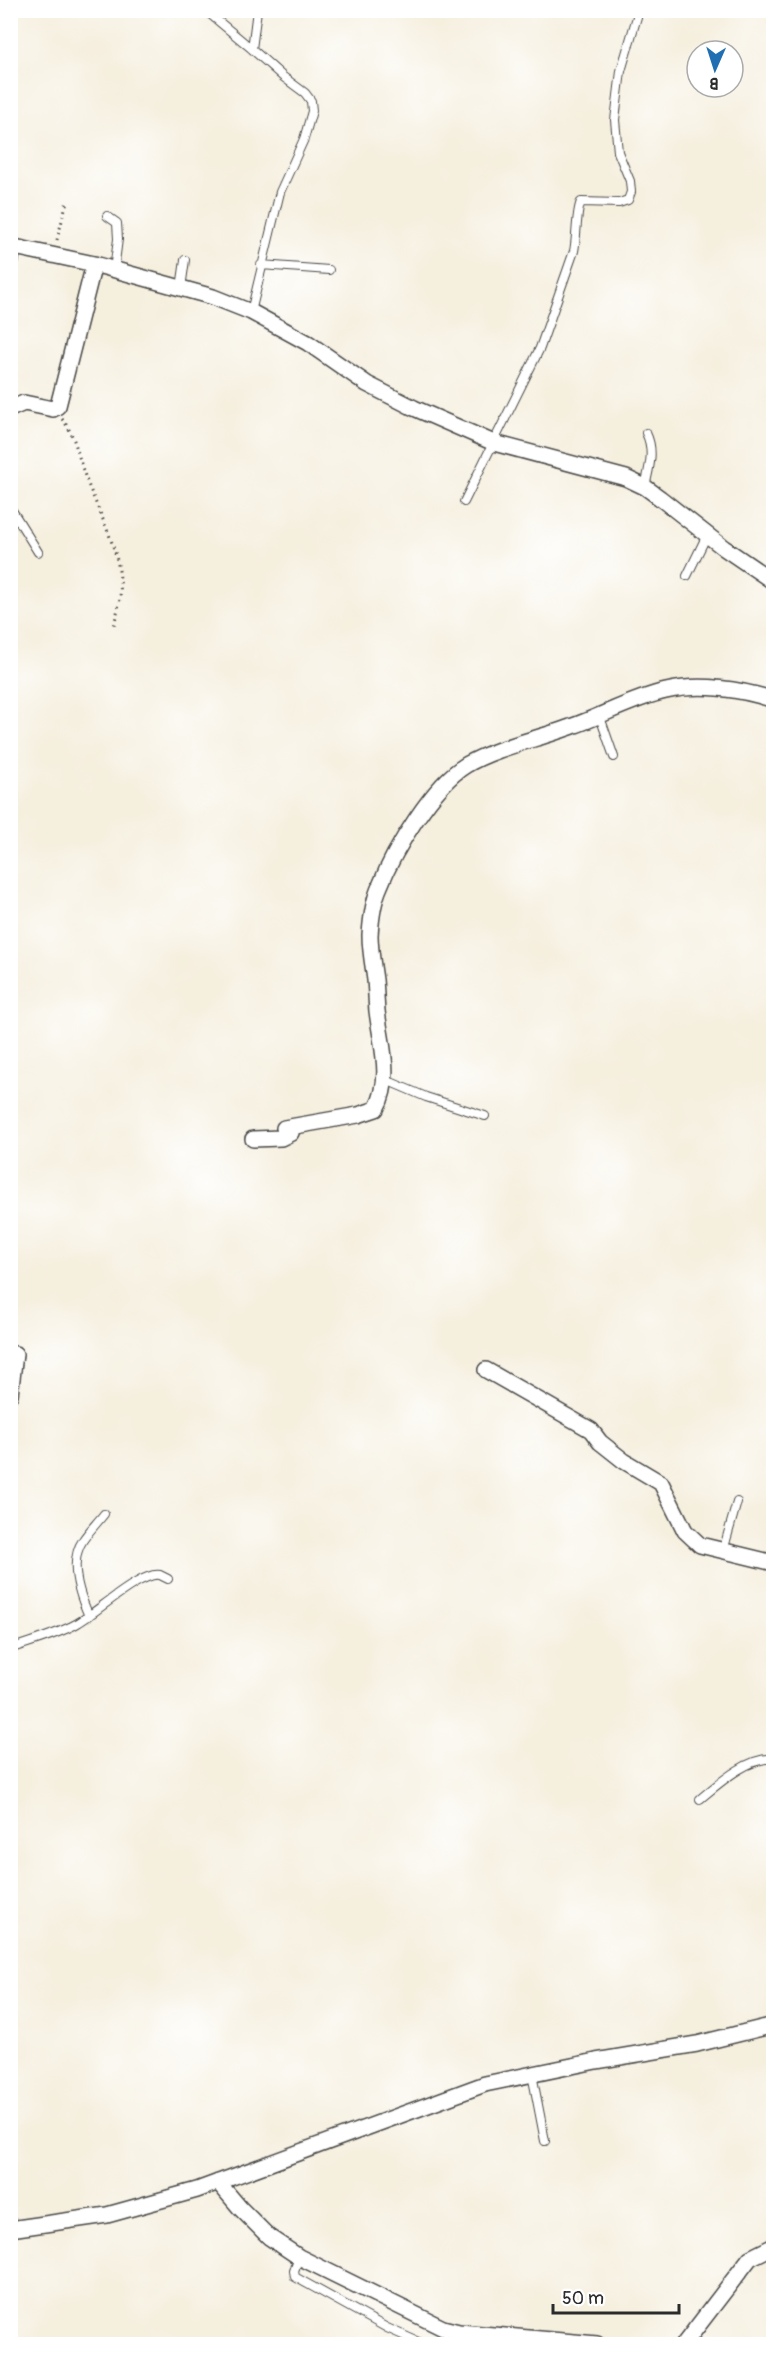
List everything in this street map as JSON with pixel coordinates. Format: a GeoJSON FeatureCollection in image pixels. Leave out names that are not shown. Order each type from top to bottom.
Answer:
{"type":"FeatureCollection","features":[{"type":"Feature","properties":{"kind":"street"},"geometry":{"type":"LineString","coordinates":[[14,247],[94,264],[213,297],[251,312],[308,343],[367,384],[414,408],[494,443],[626,478],[645,487],[707,536],[774,582]]}},
{"type":"Feature","properties":{"kind":"street"},"geometry":{"type":"LineString","coordinates":[[10,409],[24,403],[53,409],[59,402],[94,264]]}},
{"type":"Feature","properties":{"kind":"street"},"geometry":{"type":"LineString","coordinates":[[253,1139],[281,1138],[291,1132],[284,1128],[347,1117],[376,1109],[383,1097],[386,1080],[370,933],[379,887],[401,843],[423,809],[448,780],[465,766],[488,755],[600,717],[630,702],[667,690],[700,688],[722,690],[758,695],[774,700]]}},
{"type":"Feature","properties":{"kind":"street"},"geometry":{"type":"LineString","coordinates":[[10,1395],[15,1354]]}},
{"type":"Feature","properties":{"kind":"street"},"geometry":{"type":"LineString","coordinates":[[486,1370],[591,1430],[600,1442],[624,1461],[661,1483],[685,1531],[700,1545],[774,1563]]}},
{"type":"Feature","properties":{"kind":"street"},"geometry":{"type":"LineString","coordinates":[[10,2229],[107,2215],[197,2190],[485,2084],[697,2044],[774,2025]]}},
{"type":"Feature","properties":{"kind":"street"},"geometry":{"type":"LineString","coordinates":[[218,2182],[269,2237],[299,2257],[443,2328],[459,2332],[597,2344]]}},
{"type":"Feature","properties":{"kind":"street"},"geometry":{"type":"LineString","coordinates":[[684,2344],[712,2311],[750,2258],[774,2246]]}},
{"type":"Feature","properties":{"kind":"lane"},"geometry":{"type":"LineString","coordinates":[[205,10],[305,93],[312,111],[304,139],[280,192],[251,312]]}},
{"type":"Feature","properties":{"kind":"lane"},"geometry":{"type":"LineString","coordinates":[[252,48],[257,10]]}},
{"type":"Feature","properties":{"kind":"lane"},"geometry":{"type":"LineString","coordinates":[[464,502],[540,348],[574,251],[577,236],[577,209],[581,202],[620,203],[628,200],[631,192],[630,182],[618,153],[615,120],[621,72],[639,10]]}},
{"type":"Feature","properties":{"kind":"lane"},"geometry":{"type":"LineString","coordinates":[[107,216],[117,223],[118,239],[114,270]]}},
{"type":"Feature","properties":{"kind":"lane"},"geometry":{"type":"LineString","coordinates":[[10,288],[14,247]]}},
{"type":"Feature","properties":{"kind":"lane"},"geometry":{"type":"LineString","coordinates":[[181,288],[185,260]]}},
{"type":"Feature","properties":{"kind":"lane"},"geometry":{"type":"LineString","coordinates":[[261,266],[329,270]]}},
{"type":"Feature","properties":{"kind":"lane"},"geometry":{"type":"LineString","coordinates":[[645,487],[652,454],[646,432]]}},
{"type":"Feature","properties":{"kind":"lane"},"geometry":{"type":"LineString","coordinates":[[10,507],[38,552]]}},
{"type":"Feature","properties":{"kind":"lane"},"geometry":{"type":"LineString","coordinates":[[687,576],[707,536]]}},
{"type":"Feature","properties":{"kind":"lane"},"geometry":{"type":"LineString","coordinates":[[600,717],[614,757]]}},
{"type":"Feature","properties":{"kind":"lane"},"geometry":{"type":"LineString","coordinates":[[386,1080],[426,1097],[485,1116]]}},
{"type":"Feature","properties":{"kind":"lane"},"geometry":{"type":"LineString","coordinates":[[723,1551],[737,1502]]}},
{"type":"Feature","properties":{"kind":"lane"},"geometry":{"type":"LineString","coordinates":[[88,1616],[80,1598],[75,1562],[77,1551],[83,1540],[104,1514]]}},
{"type":"Feature","properties":{"kind":"lane"},"geometry":{"type":"LineString","coordinates":[[10,1649],[57,1632],[88,1616],[106,1606],[119,1593],[145,1579],[160,1575],[168,1579]]}},
{"type":"Feature","properties":{"kind":"lane"},"geometry":{"type":"LineString","coordinates":[[700,1799],[734,1772],[767,1758],[774,1759]]}},
{"type":"Feature","properties":{"kind":"lane"},"geometry":{"type":"LineString","coordinates":[[532,2074],[545,2141]]}},
{"type":"Feature","properties":{"kind":"lane"},"geometry":{"type":"LineString","coordinates":[[299,2257],[294,2271],[295,2277],[387,2328],[423,2344]]}},
{"type":"Feature","properties":{"kind":"path"},"geometry":{"type":"LineString","coordinates":[[52,256],[68,201]]}},
{"type":"Feature","properties":{"kind":"path"},"geometry":{"type":"LineString","coordinates":[[53,409],[71,430],[83,470],[114,547],[120,580],[120,599],[114,625]]}}]}
